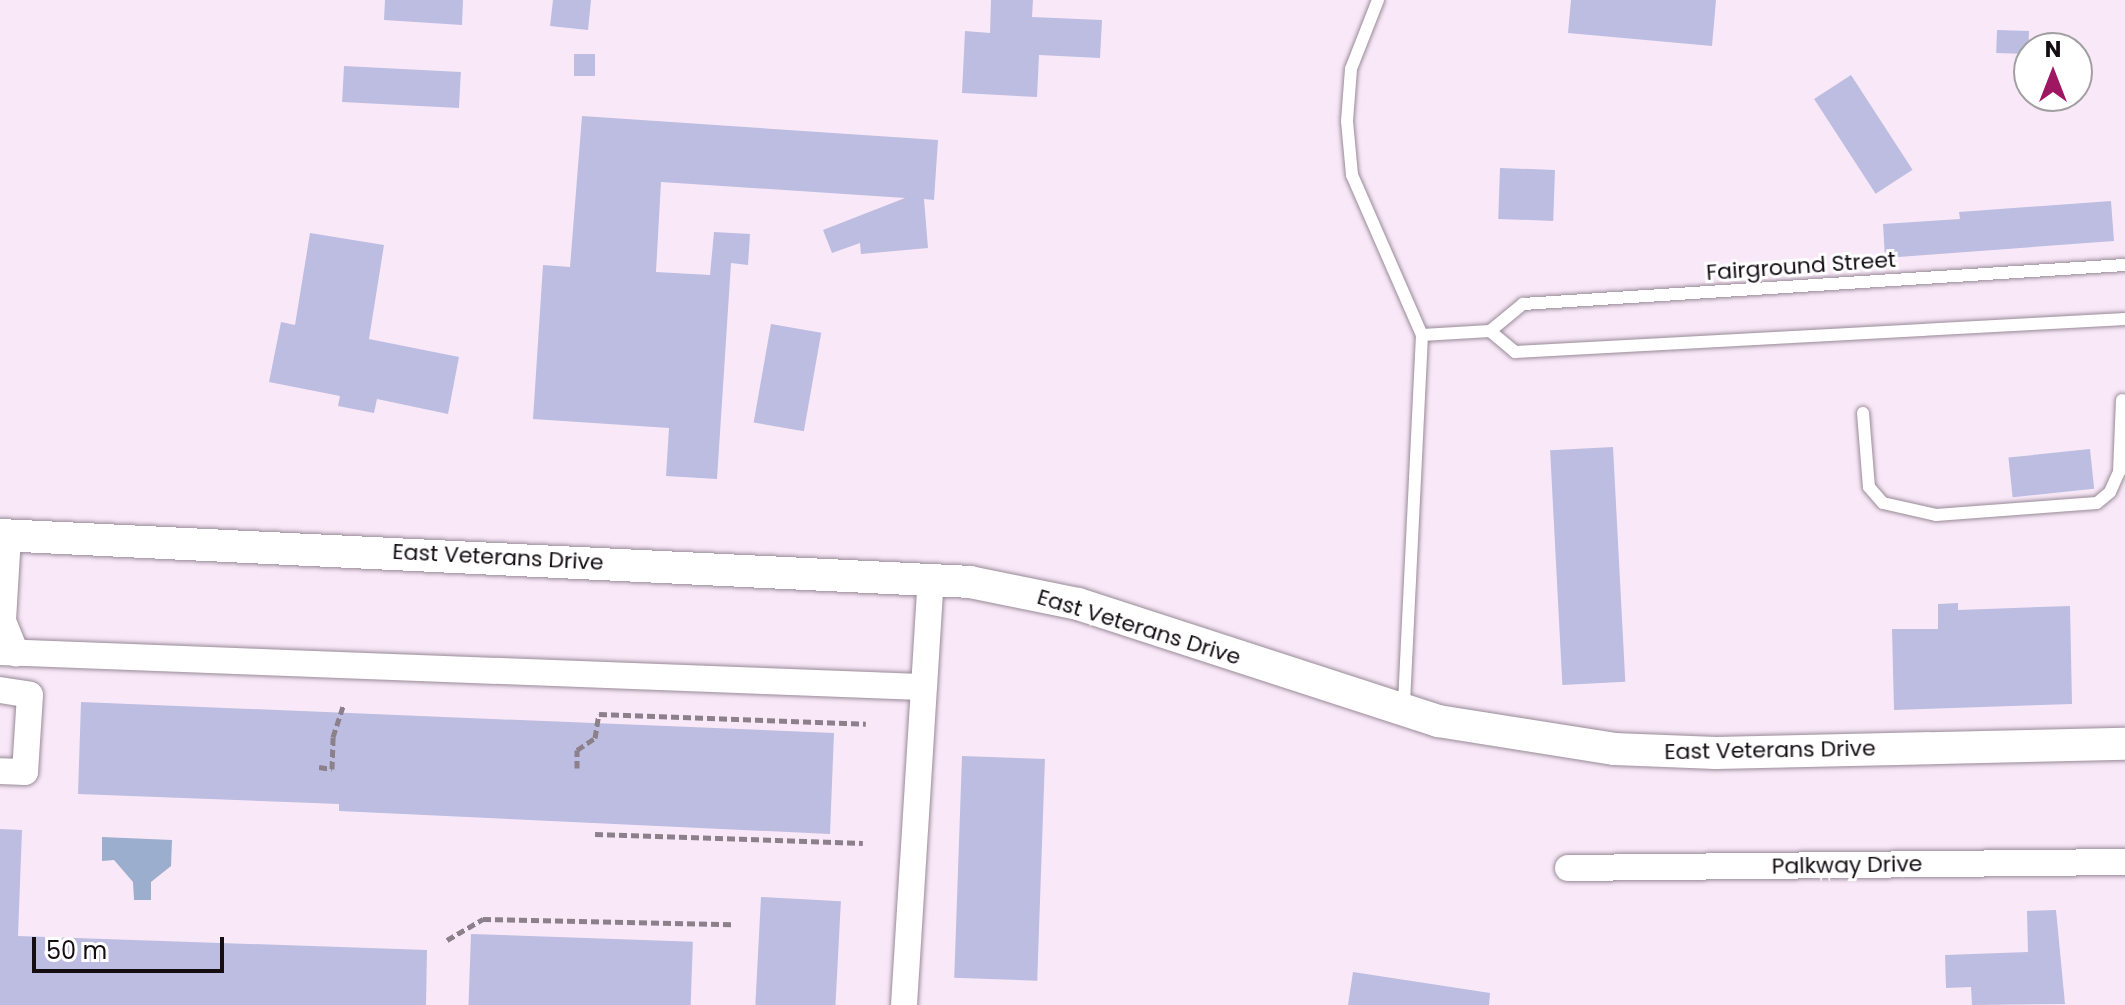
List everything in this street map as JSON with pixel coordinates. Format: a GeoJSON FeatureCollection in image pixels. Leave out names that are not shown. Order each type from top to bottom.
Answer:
{"type":"FeatureCollection","features":[{"type":"Feature","properties":{"kind":"street","name":"East Veterans Drive"},"geometry":{"type":"LineString","coordinates":[[4,536],[931,579],[1078,604],[1404,711],[1496,734],[1614,749],[1716,753],[2125,744]]}},
{"type":"Feature","properties":{"kind":"street"},"geometry":{"type":"LineString","coordinates":[[4,536],[3,621],[8,652],[921,687]]}},
{"type":"Feature","properties":{"kind":"street"},"geometry":{"type":"LineString","coordinates":[[904,1005],[921,687],[931,579]]}},
{"type":"Feature","properties":{"kind":"street"},"geometry":{"type":"LineString","coordinates":[[0,690],[30,695],[25,772],[0,771]]}},
{"type":"Feature","properties":{"kind":"street","name":"Palkway Drive"},"geometry":{"type":"LineString","coordinates":[[1568,868],[2125,862]]}},
{"type":"Feature","properties":{"kind":"lane"},"geometry":{"type":"LineString","coordinates":[[1378,0],[1351,69],[1352,175],[1422,335],[1404,711]]}},
{"type":"Feature","properties":{"kind":"lane","name":"Fairground Street"},"geometry":{"type":"LineString","coordinates":[[1490,331],[1523,304],[2125,265]]}},
{"type":"Feature","properties":{"kind":"lane"},"geometry":{"type":"LineString","coordinates":[[1422,335],[1490,331],[1515,352],[2125,319]]}},
{"type":"Feature","properties":{"kind":"lane"},"geometry":{"type":"LineString","coordinates":[[1863,413],[1869,487],[1883,503],[1921,513],[1962,514],[2097,503],[2110,492],[2119,472],[2122,400]]}},
{"type":"Feature","properties":{"kind":"path"},"geometry":{"type":"LineString","coordinates":[[319,767],[332,769],[333,737],[344,704]]}},
{"type":"Feature","properties":{"kind":"path"},"geometry":{"type":"LineString","coordinates":[[577,768],[577,750],[595,738],[599,714],[866,724]]}},
{"type":"Feature","properties":{"kind":"path"},"geometry":{"type":"LineString","coordinates":[[595,834],[863,843]]}},
{"type":"Feature","properties":{"kind":"path"},"geometry":{"type":"LineString","coordinates":[[447,940],[483,919],[732,924]]}},
{"type":"Feature","properties":{"kind":"water"},"geometry":{"type":"Polygon","coordinates":[[[102,837],[172,840],[171,866],[151,882],[151,900],[134,900],[133,882],[114,860],[102,861],[102,837]]]}},
{"type":"Feature","properties":{"kind":"building"},"geometry":{"type":"Polygon","coordinates":[[[385,0],[463,0],[462,25],[384,20],[385,0]]]}},
{"type":"Feature","properties":{"kind":"building"},"geometry":{"type":"Polygon","coordinates":[[[553,0],[591,0],[588,30],[550,26],[553,0]]]}},
{"type":"Feature","properties":{"kind":"building"},"geometry":{"type":"Polygon","coordinates":[[[991,0],[1033,0],[1032,17],[1102,20],[1100,58],[1039,55],[1037,97],[962,93],[965,31],[990,33],[991,0]]]}},
{"type":"Feature","properties":{"kind":"building"},"geometry":{"type":"Polygon","coordinates":[[[1571,0],[1716,0],[1712,46],[1568,33],[1571,0]]]}},
{"type":"Feature","properties":{"kind":"building"},"geometry":{"type":"Polygon","coordinates":[[[1997,30],[2029,31],[2013,32],[2013,54],[1996,53],[1997,30]]]}},
{"type":"Feature","properties":{"kind":"building"},"geometry":{"type":"Polygon","coordinates":[[[574,54],[595,54],[595,76],[574,76],[574,54]]]}},
{"type":"Feature","properties":{"kind":"building"},"geometry":{"type":"Polygon","coordinates":[[[344,66],[461,72],[459,108],[342,102],[344,66]]]}},
{"type":"Feature","properties":{"kind":"building"},"geometry":{"type":"Polygon","coordinates":[[[1851,75],[1913,170],[1876,194],[1814,99],[1851,75]]]}},
{"type":"Feature","properties":{"kind":"building"},"geometry":{"type":"Polygon","coordinates":[[[582,116],[938,140],[934,200],[924,199],[928,248],[861,254],[860,243],[832,253],[823,230],[905,198],[661,182],[656,272],[710,275],[714,232],[750,234],[748,265],[731,263],[717,479],[666,476],[669,428],[533,419],[543,265],[570,267],[582,116]]]}},
{"type":"Feature","properties":{"kind":"building"},"geometry":{"type":"Polygon","coordinates":[[[1500,168],[1555,170],[1553,221],[1498,219],[1500,168]]]}},
{"type":"Feature","properties":{"kind":"building"},"geometry":{"type":"Polygon","coordinates":[[[2111,201],[2114,241],[1885,258],[1883,224],[1960,219],[1959,212],[2111,201]]]}},
{"type":"Feature","properties":{"kind":"building"},"geometry":{"type":"Polygon","coordinates":[[[310,233],[384,245],[369,339],[459,357],[448,414],[377,399],[374,413],[338,406],[340,396],[269,382],[281,322],[295,325],[310,233]]]}},
{"type":"Feature","properties":{"kind":"building"},"geometry":{"type":"Polygon","coordinates":[[[771,324],[821,333],[804,431],[754,422],[771,324]]]}},
{"type":"Feature","properties":{"kind":"building"},"geometry":{"type":"Polygon","coordinates":[[[1613,447],[1625,682],[1562,685],[1550,450],[1613,447]]]}},
{"type":"Feature","properties":{"kind":"building"},"geometry":{"type":"Polygon","coordinates":[[[2090,449],[2094,489],[2013,497],[2008,458],[2090,449]]]}},
{"type":"Feature","properties":{"kind":"building"},"geometry":{"type":"Polygon","coordinates":[[[1958,603],[1958,610],[2070,606],[2072,704],[1894,710],[1892,629],[1938,629],[1938,604],[1958,603]]]}},
{"type":"Feature","properties":{"kind":"building"},"geometry":{"type":"Polygon","coordinates":[[[81,702],[834,733],[830,834],[339,811],[339,804],[78,794],[81,702]]]}},
{"type":"Feature","properties":{"kind":"building"},"geometry":{"type":"Polygon","coordinates":[[[962,756],[1045,759],[1037,981],[954,978],[962,756]]]}},
{"type":"Feature","properties":{"kind":"building"},"geometry":{"type":"Polygon","coordinates":[[[0,829],[22,830],[18,936],[427,950],[426,1005],[0,1005],[0,829]]]}},
{"type":"Feature","properties":{"kind":"building"},"geometry":{"type":"Polygon","coordinates":[[[761,897],[841,901],[835,1005],[755,1005],[761,897]]]}},
{"type":"Feature","properties":{"kind":"building"},"geometry":{"type":"Polygon","coordinates":[[[2056,910],[2065,1004],[1972,1005],[1971,987],[1946,988],[1945,955],[2028,952],[2027,911],[2056,910]]]}},
{"type":"Feature","properties":{"kind":"building"},"geometry":{"type":"Polygon","coordinates":[[[471,934],[693,942],[691,1005],[469,1005],[471,934]]]}},
{"type":"Feature","properties":{"kind":"building"},"geometry":{"type":"Polygon","coordinates":[[[1353,972],[1490,993],[1489,1005],[1348,1005],[1353,972]]]}}]}
